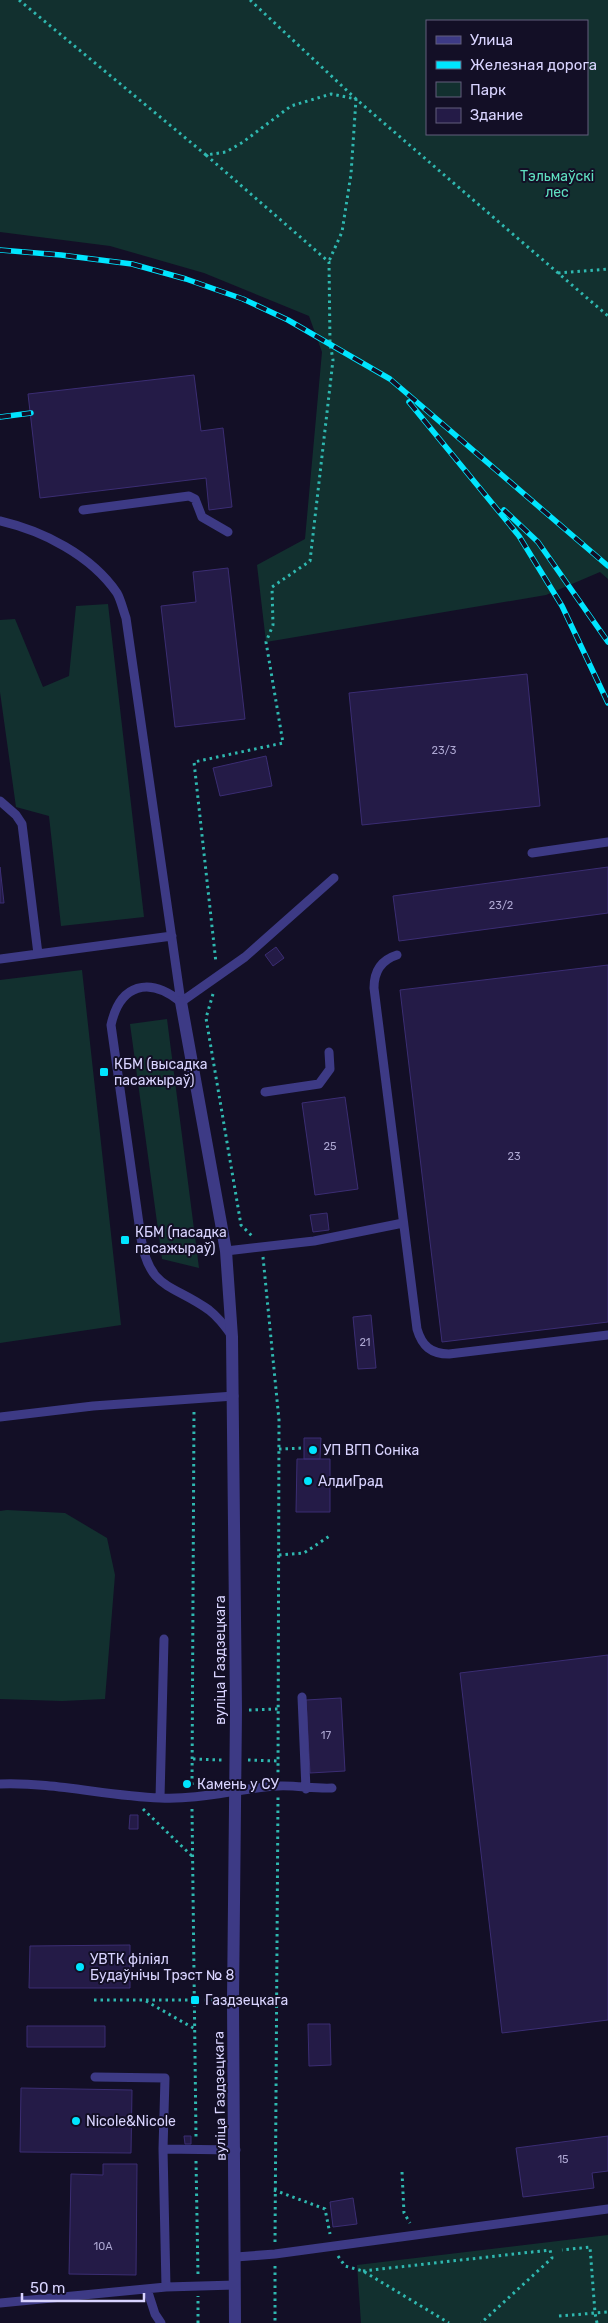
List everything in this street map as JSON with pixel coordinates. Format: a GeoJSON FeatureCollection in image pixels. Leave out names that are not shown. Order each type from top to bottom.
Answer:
{"type":"FeatureCollection","features":[{"type":"Feature","properties":{"kind":"street","name":"вуліца Газдзецкага"},"geometry":{"type":"LineString","coordinates":[[181,1002],[226,1251],[232,1337],[236,1710],[234,2000],[236,2150],[235,2323]]}},
{"type":"Feature","properties":{"kind":"lane"},"geometry":{"type":"LineString","coordinates":[[83,510],[189,496],[195,499],[202,516],[228,532]]}},
{"type":"Feature","properties":{"kind":"lane"},"geometry":{"type":"LineString","coordinates":[[0,522],[22,527],[43,536],[79,556],[105,577],[118,595],[126,618],[181,1002]]}},
{"type":"Feature","properties":{"kind":"lane"},"geometry":{"type":"LineString","coordinates":[[0,802],[16,815],[22,824],[38,954]]}},
{"type":"Feature","properties":{"kind":"lane"},"geometry":{"type":"LineString","coordinates":[[532,853],[608,842]]}},
{"type":"Feature","properties":{"kind":"lane"},"geometry":{"type":"LineString","coordinates":[[181,1002],[245,957],[334,878]]}},
{"type":"Feature","properties":{"kind":"lane"},"geometry":{"type":"LineString","coordinates":[[0,959],[172,936]]}},
{"type":"Feature","properties":{"kind":"lane"},"geometry":{"type":"LineString","coordinates":[[397,955],[390,957],[379,966],[375,974],[374,988],[417,1330],[426,1347],[433,1352],[449,1354],[608,1334]]}},
{"type":"Feature","properties":{"kind":"lane"},"geometry":{"type":"LineString","coordinates":[[181,1002],[158,988],[146,986],[133,989],[122,998],[114,1012],[111,1025],[143,1256],[150,1270],[162,1283],[209,1310],[221,1321],[232,1337]]}},
{"type":"Feature","properties":{"kind":"lane"},"geometry":{"type":"LineString","coordinates":[[265,1092],[319,1084],[330,1069],[329,1052]]}},
{"type":"Feature","properties":{"kind":"lane"},"geometry":{"type":"LineString","coordinates":[[226,1251],[314,1241],[403,1223]]}},
{"type":"Feature","properties":{"kind":"lane"},"geometry":{"type":"LineString","coordinates":[[0,1417],[93,1406],[234,1396]]}},
{"type":"Feature","properties":{"kind":"lane"},"geometry":{"type":"LineString","coordinates":[[160,1798],[164,1639]]}},
{"type":"Feature","properties":{"kind":"lane"},"geometry":{"type":"LineString","coordinates":[[302,1697],[306,1789]]}},
{"type":"Feature","properties":{"kind":"lane"},"geometry":{"type":"LineString","coordinates":[[0,1784],[60,1786],[130,1796],[160,1798],[192,1798],[278,1786],[306,1789],[332,1788]]}},
{"type":"Feature","properties":{"kind":"lane"},"geometry":{"type":"LineString","coordinates":[[95,2077],[165,2078],[163,2149],[166,2287]]}},
{"type":"Feature","properties":{"kind":"lane"},"geometry":{"type":"LineString","coordinates":[[163,2149],[236,2150]]}},
{"type":"Feature","properties":{"kind":"lane"},"geometry":{"type":"LineString","coordinates":[[236,2257],[275,2254],[608,2209]]}},
{"type":"Feature","properties":{"kind":"lane"},"geometry":{"type":"LineString","coordinates":[[0,2304],[166,2287],[235,2285]]}},
{"type":"Feature","properties":{"kind":"lane"},"geometry":{"type":"LineString","coordinates":[[147,2289],[155,2314],[161,2323]]}},
{"type":"Feature","properties":{"kind":"path"},"geometry":{"type":"LineString","coordinates":[[19,0],[206,156],[329,262]]}},
{"type":"Feature","properties":{"kind":"path"},"geometry":{"type":"LineString","coordinates":[[250,0],[356,99],[608,316]]}},
{"type":"Feature","properties":{"kind":"path"},"geometry":{"type":"LineString","coordinates":[[206,156],[226,152],[243,142],[291,106],[331,94],[356,99]]}},
{"type":"Feature","properties":{"kind":"path"},"geometry":{"type":"LineString","coordinates":[[275,2323],[274,2190],[279,1420],[262,1247],[241,1225],[206,1018],[217,977],[194,762],[283,742],[266,642],[273,625],[272,587],[310,561],[333,360],[330,343],[329,262],[342,232],[351,174],[356,99]]}},
{"type":"Feature","properties":{"kind":"path"},"geometry":{"type":"LineString","coordinates":[[557,273],[608,269]]}},
{"type":"Feature","properties":{"kind":"path"},"geometry":{"type":"LineString","coordinates":[[194,1399],[192,1798],[195,2000]]}},
{"type":"Feature","properties":{"kind":"path"},"geometry":{"type":"LineString","coordinates":[[279,1449],[304,1448]]}},
{"type":"Feature","properties":{"kind":"path"},"geometry":{"type":"LineString","coordinates":[[279,1555],[304,1553],[331,1535]]}},
{"type":"Feature","properties":{"kind":"path"},"geometry":{"type":"LineString","coordinates":[[236,1710],[278,1709]]}},
{"type":"Feature","properties":{"kind":"path"},"geometry":{"type":"LineString","coordinates":[[130,1796],[193,1857]]}},
{"type":"Feature","properties":{"kind":"path"},"geometry":{"type":"LineString","coordinates":[[94,2000],[234,2000]]}},
{"type":"Feature","properties":{"kind":"path"},"geometry":{"type":"LineString","coordinates":[[145,2000],[195,2030]]}},
{"type":"Feature","properties":{"kind":"path"},"geometry":{"type":"LineString","coordinates":[[562,2250],[590,2247],[597,2323]]}},
{"type":"Feature","properties":{"kind":"path"},"geometry":{"type":"LineString","coordinates":[[363,2271],[550,2250],[552,2258],[481,2323]]}},
{"type":"Feature","properties":{"kind":"path"},"geometry":{"type":"LineString","coordinates":[[559,2316],[608,2312]]}},
{"type":"Feature","properties":{"kind":"green space","name":"Тэльмаўскі лес"},"geometry":{"type":"Polygon","coordinates":[[[0,0],[608,0],[608,579],[600,572],[546,595],[266,642],[257,565],[305,539],[322,352],[309,316],[204,273],[110,246],[0,232],[0,0]]]}},
{"type":"Feature","properties":{"kind":"green space"},"geometry":{"type":"Polygon","coordinates":[[[108,604],[144,917],[61,926],[49,816],[16,807],[0,692],[0,620],[15,619],[43,687],[69,676],[76,606],[108,604]]]}},
{"type":"Feature","properties":{"kind":"green space"},"geometry":{"type":"Polygon","coordinates":[[[82,970],[121,1325],[0,1343],[0,980],[82,970]]]}},
{"type":"Feature","properties":{"kind":"green space"},"geometry":{"type":"Polygon","coordinates":[[[167,1019],[199,1268],[162,1259],[130,1024],[167,1019]]]}},
{"type":"Feature","properties":{"kind":"green space"},"geometry":{"type":"Polygon","coordinates":[[[0,1511],[65,1513],[107,1538],[115,1575],[105,1699],[62,1701],[0,1699],[0,1511]]]}},
{"type":"Feature","properties":{"kind":"green space"},"geometry":{"type":"Polygon","coordinates":[[[608,2235],[608,2323],[361,2323],[357,2265],[608,2235]]]}},
{"type":"Feature","properties":{"kind":"building"},"geometry":{"type":"Polygon","coordinates":[[[194,375],[201,431],[223,428],[232,507],[209,510],[206,478],[40,498],[28,394],[194,375]]]}},
{"type":"Feature","properties":{"kind":"building"},"geometry":{"type":"Polygon","coordinates":[[[228,568],[245,719],[175,727],[161,606],[196,602],[193,572],[228,568]]]}},
{"type":"Feature","properties":{"kind":"building"},"geometry":{"type":"Polygon","coordinates":[[[527,674],[540,806],[362,825],[349,693],[527,674]]]}},
{"type":"Feature","properties":{"kind":"building"},"geometry":{"type":"Polygon","coordinates":[[[266,756],[272,786],[220,796],[213,768],[266,756]]]}},
{"type":"Feature","properties":{"kind":"building"},"geometry":{"type":"Polygon","coordinates":[[[0,867],[4,903],[0,903],[0,867]]]}},
{"type":"Feature","properties":{"kind":"building"},"geometry":{"type":"Polygon","coordinates":[[[608,867],[608,913],[399,941],[393,896],[608,867]]]}},
{"type":"Feature","properties":{"kind":"building"},"geometry":{"type":"Polygon","coordinates":[[[276,947],[284,958],[273,966],[265,955],[276,947]]]}},
{"type":"Feature","properties":{"kind":"building"},"geometry":{"type":"Polygon","coordinates":[[[608,965],[608,1322],[442,1342],[400,990],[608,965]]]}},
{"type":"Feature","properties":{"kind":"building"},"geometry":{"type":"Polygon","coordinates":[[[345,1097],[358,1189],[315,1195],[302,1103],[345,1097]]]}},
{"type":"Feature","properties":{"kind":"building"},"geometry":{"type":"Polygon","coordinates":[[[327,1213],[329,1230],[313,1232],[310,1215],[327,1213]]]}},
{"type":"Feature","properties":{"kind":"building"},"geometry":{"type":"Polygon","coordinates":[[[371,1315],[376,1368],[358,1369],[353,1317],[371,1315]]]}},
{"type":"Feature","properties":{"kind":"building"},"geometry":{"type":"Polygon","coordinates":[[[304,1438],[321,1438],[320,1459],[304,1459],[304,1438]]]}},
{"type":"Feature","properties":{"kind":"building"},"geometry":{"type":"Polygon","coordinates":[[[297,1459],[330,1459],[330,1512],[296,1512],[297,1459]]]}},
{"type":"Feature","properties":{"kind":"building"},"geometry":{"type":"Polygon","coordinates":[[[608,1655],[608,2020],[502,2033],[460,1673],[608,1655]]]}},
{"type":"Feature","properties":{"kind":"building"},"geometry":{"type":"Polygon","coordinates":[[[341,1698],[345,1771],[310,1773],[306,1700],[341,1698]]]}},
{"type":"Feature","properties":{"kind":"building"},"geometry":{"type":"Polygon","coordinates":[[[130,1815],[138,1815],[138,1829],[129,1829],[130,1815]]]}},
{"type":"Feature","properties":{"kind":"building","name":"УВТК філіял Будаўнічы Трэст № 8"},"geometry":{"type":"Polygon","coordinates":[[[130,1945],[130,1988],[29,1988],[30,1946],[130,1945]]]}},
{"type":"Feature","properties":{"kind":"building"},"geometry":{"type":"Polygon","coordinates":[[[308,2024],[330,2024],[331,2065],[309,2066],[308,2024]]]}},
{"type":"Feature","properties":{"kind":"building"},"geometry":{"type":"Polygon","coordinates":[[[27,2026],[105,2026],[105,2047],[27,2047],[27,2026]]]}},
{"type":"Feature","properties":{"kind":"building","name":"Nicole&Nicole"},"geometry":{"type":"Polygon","coordinates":[[[21,2088],[132,2090],[131,2153],[20,2152],[21,2088]]]}},
{"type":"Feature","properties":{"kind":"building"},"geometry":{"type":"Polygon","coordinates":[[[184,2136],[191,2136],[191,2144],[185,2144],[184,2136]]]}},
{"type":"Feature","properties":{"kind":"building"},"geometry":{"type":"Polygon","coordinates":[[[608,2136],[608,2171],[592,2173],[594,2188],[523,2197],[516,2148],[608,2136]]]}},
{"type":"Feature","properties":{"kind":"building"},"geometry":{"type":"Polygon","coordinates":[[[103,2164],[137,2164],[136,2275],[69,2274],[71,2174],[103,2175],[103,2164]]]}},
{"type":"Feature","properties":{"kind":"building"},"geometry":{"type":"Polygon","coordinates":[[[353,2198],[357,2224],[333,2227],[330,2202],[353,2198]]]}},
{"type":"Feature","properties":{"kind":"railway"},"geometry":{"type":"LineString","coordinates":[[0,250],[132,264],[186,279],[243,299],[288,320],[390,379],[608,566]]}},
{"type":"Feature","properties":{"kind":"railway"},"geometry":{"type":"LineString","coordinates":[[409,402],[519,536],[562,606],[608,703]]}},
{"type":"Feature","properties":{"kind":"railway"},"geometry":{"type":"LineString","coordinates":[[0,417],[31,413]]}},
{"type":"Feature","properties":{"kind":"railway"},"geometry":{"type":"LineString","coordinates":[[504,510],[538,542],[608,642]]}},
{"type":"Feature","properties":{"kind":"place","name":"КБМ (высадка пасажыраў)"},"geometry":{"type":"Point","coordinates":[104,1072]}},
{"type":"Feature","properties":{"kind":"place","name":"КБМ (пасадка пасажыраў)"},"geometry":{"type":"Point","coordinates":[125,1240]}},
{"type":"Feature","properties":{"kind":"place","name":"УП ВГП Соніка"},"geometry":{"type":"Point","coordinates":[313,1450]}},
{"type":"Feature","properties":{"kind":"place","name":"АлдиГрад"},"geometry":{"type":"Point","coordinates":[308,1481]}},
{"type":"Feature","properties":{"kind":"place","name":"Камень у СУ"},"geometry":{"type":"Point","coordinates":[187,1784]}},
{"type":"Feature","properties":{"kind":"place","name":"УВТК філіял Будаўнічы Трэст № 8"},"geometry":{"type":"Point","coordinates":[80,1967]}},
{"type":"Feature","properties":{"kind":"place","name":"Газдзецкага"},"geometry":{"type":"Point","coordinates":[195,2000]}},
{"type":"Feature","properties":{"kind":"place","name":"Nicole&Nicole"},"geometry":{"type":"Point","coordinates":[76,2121]}}]}
